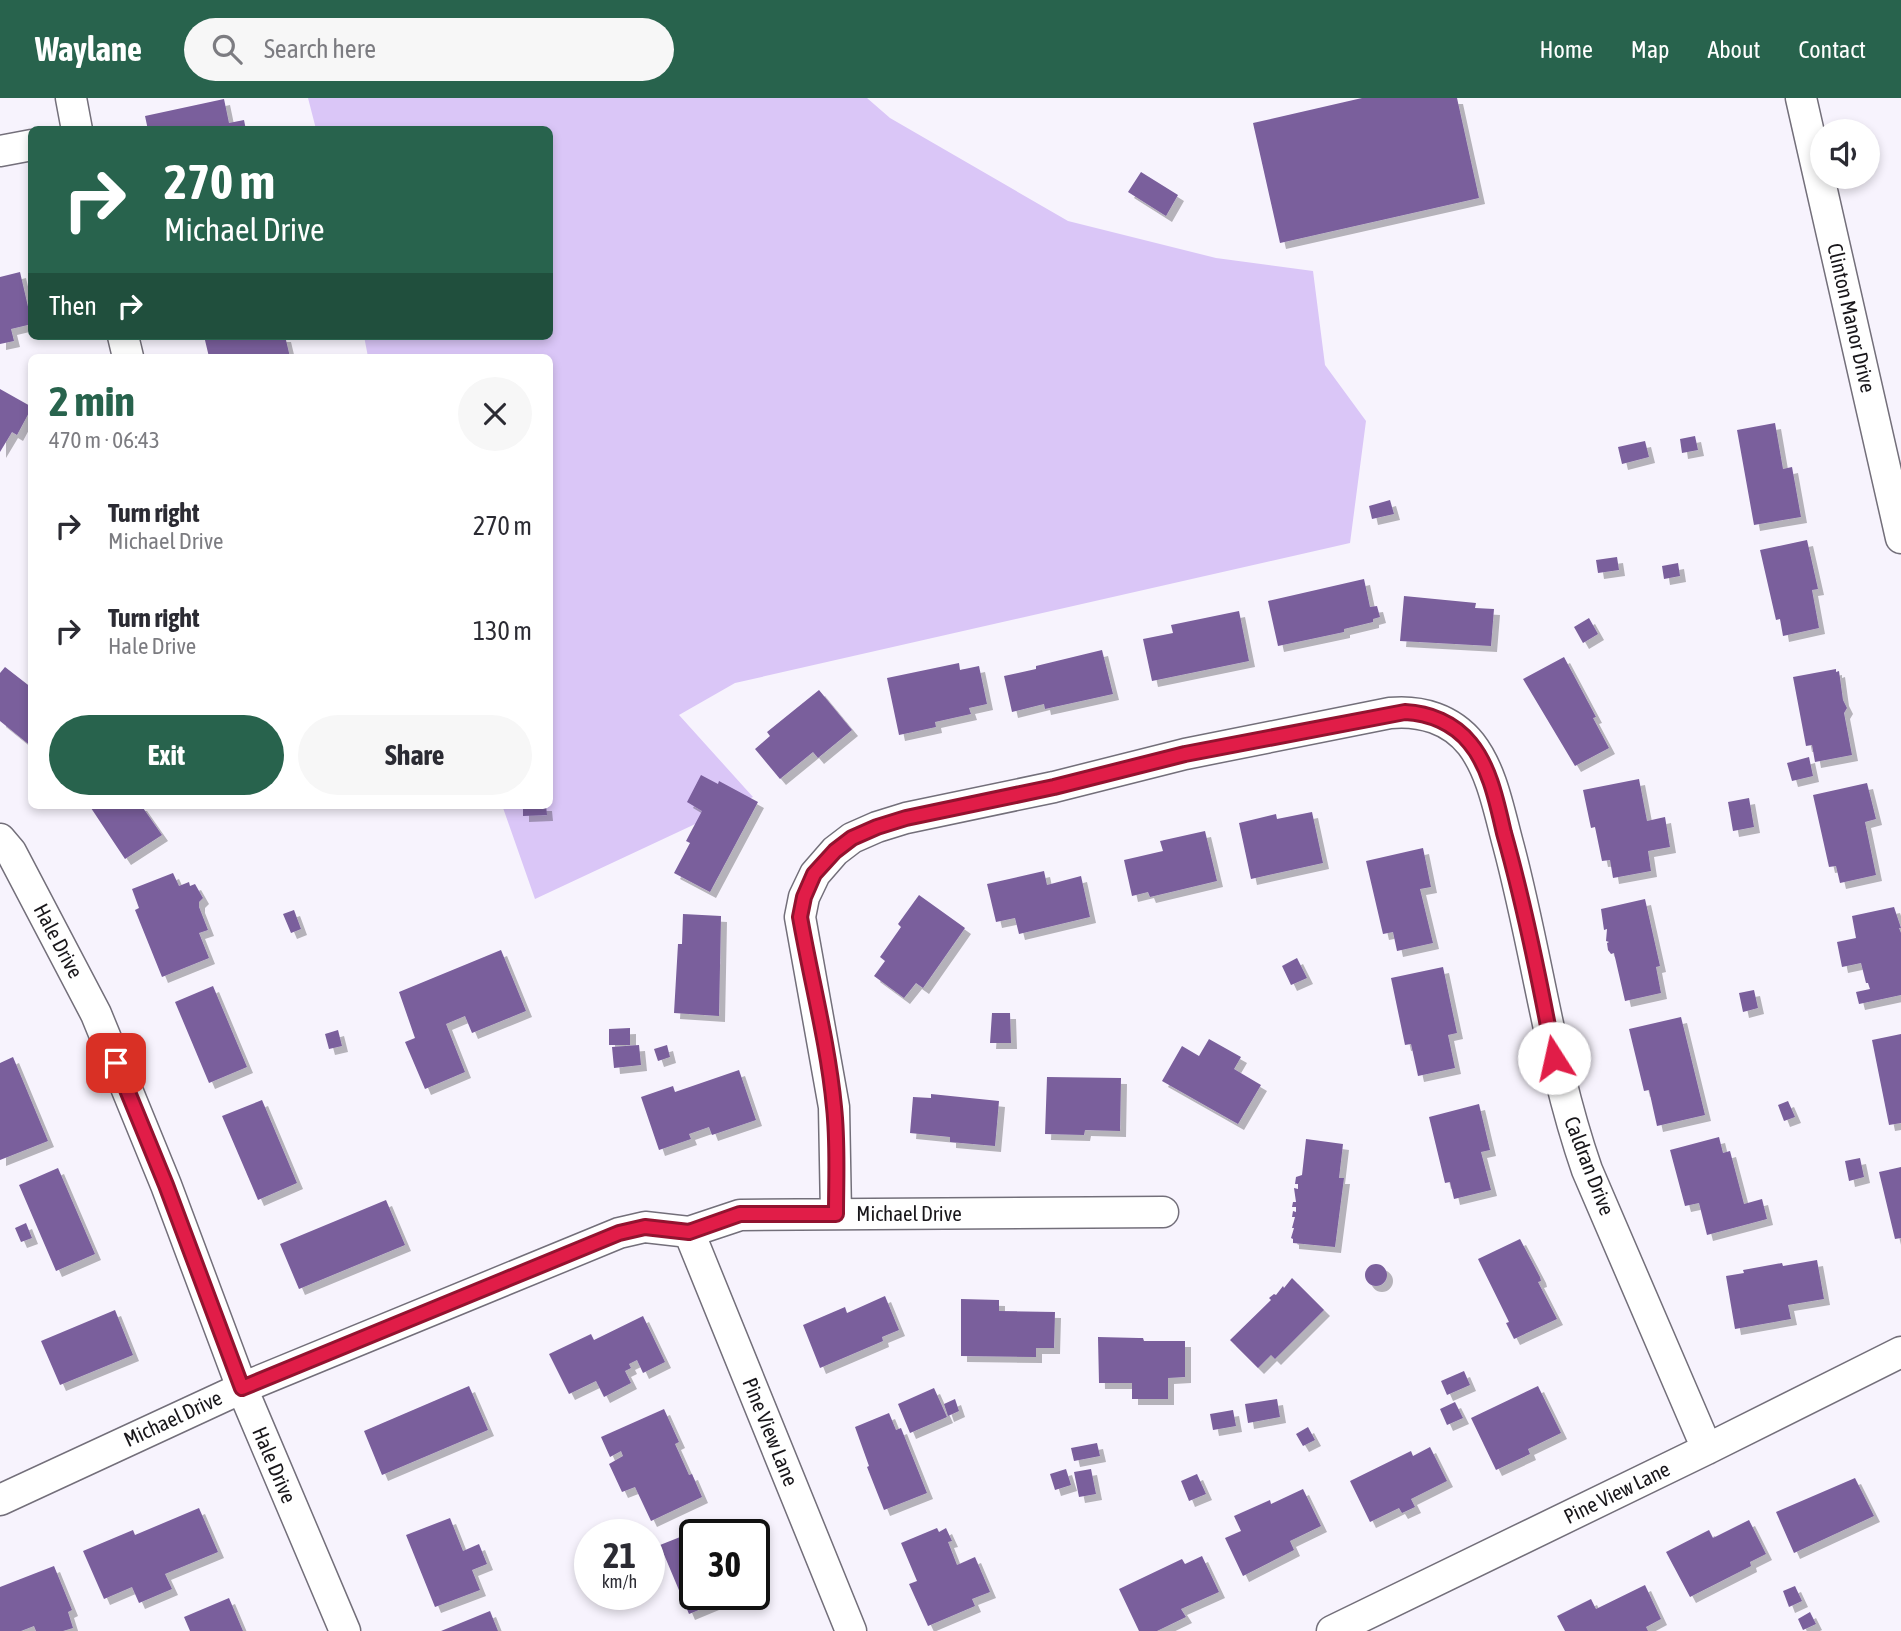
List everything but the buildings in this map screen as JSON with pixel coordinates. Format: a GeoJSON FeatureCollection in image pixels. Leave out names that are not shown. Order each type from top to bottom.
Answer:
{"type":"FeatureCollection","features":[{"type":"Feature","properties":{"kind":"street"},"geometry":{"type":"LineString","coordinates":[[71,98],[76,126]]}},
{"type":"Feature","properties":{"kind":"street","name":"Clinton Manor Drive"},"geometry":{"type":"LineString","coordinates":[[1801,98],[1901,538]]}},
{"type":"Feature","properties":{"kind":"street"},"geometry":{"type":"LineString","coordinates":[[0,151],[28,146]]}},
{"type":"Feature","properties":{"kind":"street","name":"Caldran Drive"},"geometry":{"type":"LineString","coordinates":[[836,1214],[834,1107],[800,917],[804,897],[814,874],[835,851],[852,838],[906,818],[1054,787],[1199,752],[1390,713],[1421,713],[1452,727],[1470,742],[1482,761],[1517,877],[1554,1058],[1571,1124],[1587,1170],[1707,1449]]}},
{"type":"Feature","properties":{"kind":"street","name":"Hale Drive"},"geometry":{"type":"LineString","coordinates":[[0,839],[11,852],[96,1014],[166,1185],[242,1388],[345,1631]]}},
{"type":"Feature","properties":{"kind":"street","name":"Michael Drive"},"geometry":{"type":"LineString","coordinates":[[0,1500],[242,1388],[619,1233],[645,1227],[689,1232],[740,1214],[1163,1212]]}},
{"type":"Feature","properties":{"kind":"street","name":"Pine View Lane"},"geometry":{"type":"LineString","coordinates":[[689,1232],[851,1631]]}},
{"type":"Feature","properties":{"kind":"street","name":"Pine View Lane"},"geometry":{"type":"LineString","coordinates":[[1332,1631],[1901,1352]]}},
{"type":"Feature","properties":{"kind":"shaded area"},"geometry":{"type":"Polygon","coordinates":[[[308,98],[867,98],[890,118],[1068,221],[1216,258],[1313,271],[1325,365],[1366,421],[1350,543],[735,683],[679,715],[753,797],[535,899],[503,809],[553,809],[553,354],[367,354],[365,340],[553,340],[553,126],[315,126],[308,98]]]}},
{"type":"Feature","properties":{"kind":"route"},"geometry":{"type":"LineString","coordinates":[[116,1063],[166,1185],[242,1388],[619,1233],[645,1227],[689,1232],[740,1214],[836,1214],[834,1107],[800,917],[804,897],[814,874],[835,851],[852,838],[906,818],[1054,787],[1185,754],[1405,712],[1421,713],[1452,727],[1470,742],[1482,761],[1499,810],[1517,877],[1554,1058]]}}]}
